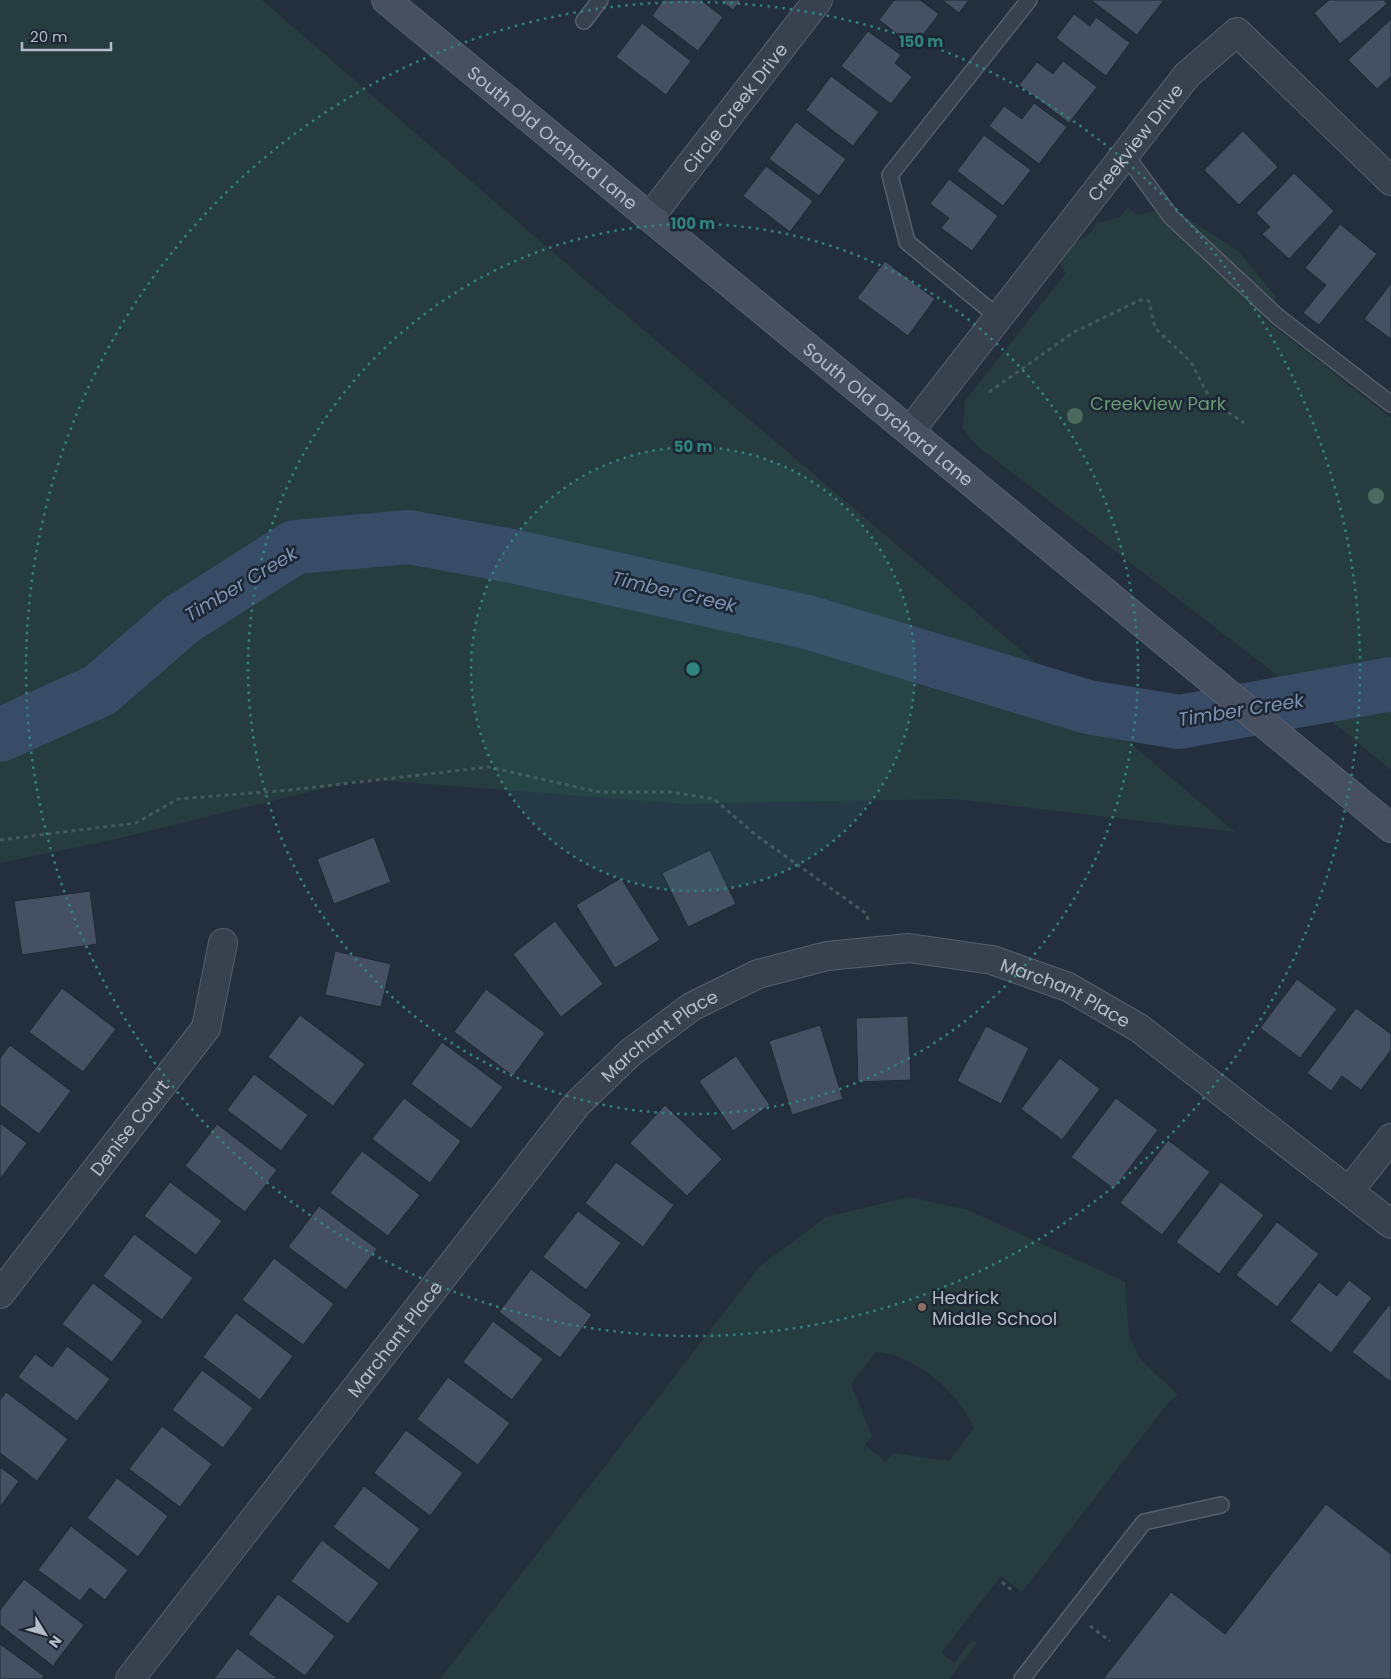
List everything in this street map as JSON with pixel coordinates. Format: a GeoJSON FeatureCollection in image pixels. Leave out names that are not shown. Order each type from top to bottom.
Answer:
{"type":"FeatureCollection","features":[{"type":"Feature","properties":{"kind":"street","name":"South Old Orchard Lane"},"geometry":{"type":"LineString","coordinates":[[386,0],[1391,828]]}},
{"type":"Feature","properties":{"kind":"street","name":"Circle Creek Drive"},"geometry":{"type":"LineString","coordinates":[[650,217],[818,0]]}},
{"type":"Feature","properties":{"kind":"street","name":"Creekview Drive"},"geometry":{"type":"LineString","coordinates":[[910,431],[1188,75],[1237,32],[1391,181]]}},
{"type":"Feature","properties":{"kind":"street","name":"Denise Court"},"geometry":{"type":"LineString","coordinates":[[0,1294],[206,1028],[223,942]]}},
{"type":"Feature","properties":{"kind":"street","name":"Marchant Place"},"geometry":{"type":"LineString","coordinates":[[130,1679],[577,1104],[630,1052],[691,1007],[758,974],[827,956],[909,948],[992,960],[1068,987],[1139,1028],[1391,1224]]}},
{"type":"Feature","properties":{"kind":"street"},"geometry":{"type":"LineString","coordinates":[[1349,1191],[1391,1138]]}},
{"type":"Feature","properties":{"kind":"lane"},"geometry":{"type":"LineString","coordinates":[[584,21],[600,0]]}},
{"type":"Feature","properties":{"kind":"lane"},"geometry":{"type":"LineString","coordinates":[[998,317],[908,242],[890,175],[1029,0]]}},
{"type":"Feature","properties":{"kind":"lane"},"geometry":{"type":"LineString","coordinates":[[1125,154],[1171,217],[1277,316],[1391,404]]}},
{"type":"Feature","properties":{"kind":"lane"},"geometry":{"type":"LineString","coordinates":[[1022,1679],[1144,1522],[1221,1505]]}},
{"type":"Feature","properties":{"kind":"path"},"geometry":{"type":"LineString","coordinates":[[989,392],[1074,332],[1140,300],[1149,301],[1155,328],[1191,362],[1211,401],[1244,423]]}},
{"type":"Feature","properties":{"kind":"path"},"geometry":{"type":"LineString","coordinates":[[0,840],[136,823],[178,799],[290,790],[488,767],[599,792],[671,792],[714,799],[757,836],[867,914],[868,920]]}},
{"type":"Feature","properties":{"kind":"path"},"geometry":{"type":"LineString","coordinates":[[1002,1582],[1013,1591]]}},
{"type":"Feature","properties":{"kind":"green space"},"geometry":{"type":"Polygon","coordinates":[[[0,0],[262,0],[592,286],[1235,832],[953,799],[682,804],[363,779],[112,840],[0,863],[0,0]]]}},
{"type":"Feature","properties":{"kind":"green space","name":"Creekview Park"},"geometry":{"type":"Polygon","coordinates":[[[1127,207],[1137,215],[1154,211],[1195,223],[1238,251],[1276,297],[1262,317],[1391,418],[1391,770],[1263,664],[977,446],[963,429],[965,401],[1066,273],[1060,264],[1069,246],[1087,236],[1098,223],[1120,217],[1127,207]]]}},
{"type":"Feature","properties":{"kind":"green space"},"geometry":{"type":"Polygon","coordinates":[[[909,1197],[968,1210],[1125,1282],[1129,1336],[1140,1359],[1178,1395],[1168,1403],[1022,1592],[1001,1576],[941,1653],[954,1663],[972,1640],[977,1643],[949,1679],[440,1679],[760,1266],[826,1217],[909,1197]],[[876,1352],[851,1384],[872,1436],[865,1445],[886,1462],[893,1453],[949,1461],[974,1428],[967,1415],[958,1401],[934,1378],[906,1360],[876,1352]]]}},
{"type":"Feature","properties":{"kind":"building"},"geometry":{"type":"Polygon","coordinates":[[[663,0],[701,0],[723,17],[698,51],[652,16],[663,0]]]}},
{"type":"Feature","properties":{"kind":"building"},"geometry":{"type":"Polygon","coordinates":[[[720,0],[741,0],[733,10],[720,0]]]}},
{"type":"Feature","properties":{"kind":"building"},"geometry":{"type":"Polygon","coordinates":[[[894,0],[920,0],[939,14],[914,47],[879,20],[894,0]]]}},
{"type":"Feature","properties":{"kind":"building"},"geometry":{"type":"Polygon","coordinates":[[[942,0],[969,0],[959,13],[942,0]]]}},
{"type":"Feature","properties":{"kind":"building"},"geometry":{"type":"Polygon","coordinates":[[[1091,0],[1164,0],[1137,35],[1091,0]]]}},
{"type":"Feature","properties":{"kind":"building"},"geometry":{"type":"Polygon","coordinates":[[[1329,0],[1384,0],[1387,4],[1340,44],[1314,13],[1329,0]]]}},
{"type":"Feature","properties":{"kind":"building"},"geometry":{"type":"Polygon","coordinates":[[[1074,14],[1090,26],[1096,17],[1130,43],[1106,76],[1056,38],[1074,14]]]}},
{"type":"Feature","properties":{"kind":"building"},"geometry":{"type":"Polygon","coordinates":[[[1391,19],[1391,76],[1377,89],[1348,60],[1391,19]]]}},
{"type":"Feature","properties":{"kind":"building"},"geometry":{"type":"Polygon","coordinates":[[[642,23],[691,61],[666,95],[616,57],[642,23]]]}},
{"type":"Feature","properties":{"kind":"building"},"geometry":{"type":"Polygon","coordinates":[[[868,31],[901,55],[895,63],[912,77],[891,104],[841,66],[868,31]]]}},
{"type":"Feature","properties":{"kind":"building"},"geometry":{"type":"Polygon","coordinates":[[[1063,61],[1097,87],[1069,123],[1019,85],[1037,62],[1053,74],[1063,61]]]}},
{"type":"Feature","properties":{"kind":"building"},"geometry":{"type":"Polygon","coordinates":[[[831,76],[879,112],[853,146],[806,110],[831,76]]]}},
{"type":"Feature","properties":{"kind":"building"},"geometry":{"type":"Polygon","coordinates":[[[1034,103],[1067,127],[1039,164],[989,126],[1004,106],[1022,119],[1034,103]]]}},
{"type":"Feature","properties":{"kind":"building"},"geometry":{"type":"Polygon","coordinates":[[[796,122],[846,159],[819,196],[769,159],[796,122]]]}},
{"type":"Feature","properties":{"kind":"building"},"geometry":{"type":"Polygon","coordinates":[[[1243,131],[1278,167],[1239,205],[1204,170],[1243,131]]]}},
{"type":"Feature","properties":{"kind":"building"},"geometry":{"type":"Polygon","coordinates":[[[984,135],[1031,170],[1003,206],[957,171],[984,135]]]}},
{"type":"Feature","properties":{"kind":"building"},"geometry":{"type":"Polygon","coordinates":[[[766,166],[813,201],[790,232],[743,196],[766,166]]]}},
{"type":"Feature","properties":{"kind":"building"},"geometry":{"type":"Polygon","coordinates":[[[1294,173],[1334,211],[1289,259],[1262,234],[1270,227],[1256,213],[1294,173]]]}},
{"type":"Feature","properties":{"kind":"building"},"geometry":{"type":"Polygon","coordinates":[[[949,179],[998,216],[972,251],[941,228],[949,218],[930,204],[949,179]]]}},
{"type":"Feature","properties":{"kind":"building"},"geometry":{"type":"Polygon","coordinates":[[[1340,224],[1377,254],[1319,325],[1303,313],[1326,285],[1305,268],[1340,224]]]}},
{"type":"Feature","properties":{"kind":"building"},"geometry":{"type":"Polygon","coordinates":[[[885,261],[935,299],[908,336],[857,298],[885,261]]]}},
{"type":"Feature","properties":{"kind":"building"},"geometry":{"type":"Polygon","coordinates":[[[1391,283],[1391,339],[1364,319],[1391,283]]]}},
{"type":"Feature","properties":{"kind":"building"},"geometry":{"type":"Polygon","coordinates":[[[374,837],[391,882],[334,904],[317,859],[374,837]]]}},
{"type":"Feature","properties":{"kind":"building"},"geometry":{"type":"Polygon","coordinates":[[[710,850],[736,904],[688,927],[662,873],[710,850]]]}},
{"type":"Feature","properties":{"kind":"building"},"geometry":{"type":"Polygon","coordinates":[[[621,878],[660,940],[615,968],[576,905],[621,878]]]}},
{"type":"Feature","properties":{"kind":"building"},"geometry":{"type":"Polygon","coordinates":[[[90,891],[97,944],[22,955],[14,901],[90,891]]]}},
{"type":"Feature","properties":{"kind":"building"},"geometry":{"type":"Polygon","coordinates":[[[555,921],[603,984],[561,1017],[513,954],[555,921]]]}},
{"type":"Feature","properties":{"kind":"building"},"geometry":{"type":"Polygon","coordinates":[[[335,951],[391,964],[381,1007],[325,995],[335,951]]]}},
{"type":"Feature","properties":{"kind":"building"},"geometry":{"type":"Polygon","coordinates":[[[1297,979],[1337,1009],[1300,1058],[1260,1028],[1297,979]]]}},
{"type":"Feature","properties":{"kind":"building"},"geometry":{"type":"Polygon","coordinates":[[[62,988],[116,1029],[83,1072],[29,1032],[62,988]]]}},
{"type":"Feature","properties":{"kind":"building"},"geometry":{"type":"Polygon","coordinates":[[[486,989],[545,1033],[513,1076],[454,1032],[486,989]]]}},
{"type":"Feature","properties":{"kind":"building"},"geometry":{"type":"Polygon","coordinates":[[[1356,1008],[1391,1034],[1391,1050],[1361,1090],[1342,1076],[1331,1091],[1307,1073],[1356,1008]]]}},
{"type":"Feature","properties":{"kind":"building"},"geometry":{"type":"Polygon","coordinates":[[[300,1015],[365,1064],[333,1106],[268,1057],[300,1015]]]}},
{"type":"Feature","properties":{"kind":"building"},"geometry":{"type":"Polygon","coordinates":[[[908,1016],[911,1080],[858,1082],[856,1018],[908,1016]]]}},
{"type":"Feature","properties":{"kind":"building"},"geometry":{"type":"Polygon","coordinates":[[[820,1025],[843,1099],[792,1115],[769,1041],[820,1025]]]}},
{"type":"Feature","properties":{"kind":"building"},"geometry":{"type":"Polygon","coordinates":[[[986,1026],[1029,1048],[1001,1104],[957,1081],[986,1026]]]}},
{"type":"Feature","properties":{"kind":"building"},"geometry":{"type":"Polygon","coordinates":[[[442,1042],[503,1087],[471,1129],[411,1084],[442,1042]]]}},
{"type":"Feature","properties":{"kind":"building"},"geometry":{"type":"Polygon","coordinates":[[[10,1045],[71,1091],[39,1134],[0,1105],[0,1058],[10,1045]]]}},
{"type":"Feature","properties":{"kind":"building"},"geometry":{"type":"Polygon","coordinates":[[[736,1056],[770,1105],[733,1131],[699,1081],[736,1056]]]}},
{"type":"Feature","properties":{"kind":"building"},"geometry":{"type":"Polygon","coordinates":[[[1060,1058],[1100,1089],[1062,1140],[1021,1109],[1060,1058]]]}},
{"type":"Feature","properties":{"kind":"building"},"geometry":{"type":"Polygon","coordinates":[[[254,1074],[308,1115],[281,1151],[227,1110],[254,1074]]]}},
{"type":"Feature","properties":{"kind":"building"},"geometry":{"type":"Polygon","coordinates":[[[404,1098],[461,1141],[430,1183],[372,1139],[404,1098]]]}},
{"type":"Feature","properties":{"kind":"building"},"geometry":{"type":"Polygon","coordinates":[[[1116,1098],[1158,1130],[1114,1189],[1071,1157],[1116,1098]]]}},
{"type":"Feature","properties":{"kind":"building"},"geometry":{"type":"Polygon","coordinates":[[[665,1105],[722,1159],[687,1196],[630,1143],[665,1105]]]}},
{"type":"Feature","properties":{"kind":"building"},"geometry":{"type":"Polygon","coordinates":[[[0,1123],[27,1143],[0,1179],[0,1123]]]}},
{"type":"Feature","properties":{"kind":"building"},"geometry":{"type":"Polygon","coordinates":[[[217,1124],[277,1170],[245,1212],[185,1166],[217,1124]]]}},
{"type":"Feature","properties":{"kind":"building"},"geometry":{"type":"Polygon","coordinates":[[[1168,1140],[1210,1172],[1162,1235],[1120,1203],[1168,1140]]]}},
{"type":"Feature","properties":{"kind":"building"},"geometry":{"type":"Polygon","coordinates":[[[362,1151],[420,1195],[388,1236],[330,1193],[362,1151]]]}},
{"type":"Feature","properties":{"kind":"building"},"geometry":{"type":"Polygon","coordinates":[[[616,1162],[674,1205],[643,1247],[585,1203],[616,1162]]]}},
{"type":"Feature","properties":{"kind":"building"},"geometry":{"type":"Polygon","coordinates":[[[170,1182],[222,1221],[196,1255],[144,1216],[170,1182]]]}},
{"type":"Feature","properties":{"kind":"building"},"geometry":{"type":"Polygon","coordinates":[[[1221,1182],[1264,1215],[1219,1274],[1176,1242],[1221,1182]]]}},
{"type":"Feature","properties":{"kind":"building"},"geometry":{"type":"Polygon","coordinates":[[[319,1206],[377,1249],[346,1290],[288,1247],[319,1206]]]}},
{"type":"Feature","properties":{"kind":"building"},"geometry":{"type":"Polygon","coordinates":[[[578,1211],[621,1243],[586,1290],[543,1257],[578,1211]]]}},
{"type":"Feature","properties":{"kind":"building"},"geometry":{"type":"Polygon","coordinates":[[[1277,1222],[1319,1254],[1277,1307],[1236,1275],[1277,1222]]]}},
{"type":"Feature","properties":{"kind":"building"},"geometry":{"type":"Polygon","coordinates":[[[134,1234],[193,1278],[162,1320],[103,1276],[134,1234]]]}},
{"type":"Feature","properties":{"kind":"building"},"geometry":{"type":"Polygon","coordinates":[[[274,1258],[334,1304],[303,1345],[242,1300],[274,1258]]]}},
{"type":"Feature","properties":{"kind":"building"},"geometry":{"type":"Polygon","coordinates":[[[531,1269],[592,1315],[560,1358],[499,1312],[531,1269]]]}},
{"type":"Feature","properties":{"kind":"building"},"geometry":{"type":"Polygon","coordinates":[[[1349,1280],[1372,1298],[1331,1353],[1290,1321],[1319,1282],[1337,1296],[1349,1280]]]}},
{"type":"Feature","properties":{"kind":"building"},"geometry":{"type":"Polygon","coordinates":[[[93,1283],[143,1321],[112,1362],[62,1324],[93,1283]]]}},
{"type":"Feature","properties":{"kind":"building"},"geometry":{"type":"Polygon","coordinates":[[[1389,1305],[1391,1306],[1391,1382],[1352,1352],[1389,1305]]]}},
{"type":"Feature","properties":{"kind":"building"},"geometry":{"type":"Polygon","coordinates":[[[236,1313],[293,1356],[260,1400],[203,1357],[236,1313]]]}},
{"type":"Feature","properties":{"kind":"building"},"geometry":{"type":"Polygon","coordinates":[[[493,1321],[543,1359],[512,1400],[463,1362],[493,1321]]]}},
{"type":"Feature","properties":{"kind":"building"},"geometry":{"type":"Polygon","coordinates":[[[67,1346],[110,1379],[77,1421],[18,1377],[35,1354],[52,1367],[67,1346]]]}},
{"type":"Feature","properties":{"kind":"building"},"geometry":{"type":"Polygon","coordinates":[[[202,1370],[253,1408],[223,1448],[172,1410],[202,1370]]]}},
{"type":"Feature","properties":{"kind":"building"},"geometry":{"type":"Polygon","coordinates":[[[448,1377],[510,1423],[478,1465],[417,1419],[448,1377]]]}},
{"type":"Feature","properties":{"kind":"building"},"geometry":{"type":"Polygon","coordinates":[[[6,1392],[68,1439],[37,1481],[0,1453],[0,1400],[6,1392]]]}},
{"type":"Feature","properties":{"kind":"building"},"geometry":{"type":"Polygon","coordinates":[[[162,1426],[212,1464],[180,1507],[129,1469],[162,1426]]]}},
{"type":"Feature","properties":{"kind":"building"},"geometry":{"type":"Polygon","coordinates":[[[406,1430],[463,1473],[430,1516],[374,1473],[406,1430]]]}},
{"type":"Feature","properties":{"kind":"building"},"geometry":{"type":"Polygon","coordinates":[[[0,1467],[19,1481],[0,1507],[0,1467]]]}},
{"type":"Feature","properties":{"kind":"building"},"geometry":{"type":"Polygon","coordinates":[[[117,1478],[168,1516],[138,1557],[87,1518],[117,1478]]]}},
{"type":"Feature","properties":{"kind":"building"},"geometry":{"type":"Polygon","coordinates":[[[364,1486],[420,1529],[389,1570],[333,1527],[364,1486]]]}},
{"type":"Feature","properties":{"kind":"building"},"geometry":{"type":"Polygon","coordinates":[[[1326,1504],[1391,1554],[1391,1679],[1103,1679],[1171,1592],[1225,1634],[1326,1504]]]}},
{"type":"Feature","properties":{"kind":"building"},"geometry":{"type":"Polygon","coordinates":[[[71,1526],[128,1570],[105,1600],[90,1588],[80,1601],[38,1570],[71,1526]]]}},
{"type":"Feature","properties":{"kind":"building"},"geometry":{"type":"Polygon","coordinates":[[[322,1540],[379,1583],[348,1624],[291,1581],[322,1540]]]}},
{"type":"Feature","properties":{"kind":"building"},"geometry":{"type":"Polygon","coordinates":[[[24,1579],[84,1625],[53,1666],[0,1625],[0,1610],[24,1579]]]}},
{"type":"Feature","properties":{"kind":"building"},"geometry":{"type":"Polygon","coordinates":[[[278,1594],[335,1636],[305,1676],[248,1634],[278,1594]]]}},
{"type":"Feature","properties":{"kind":"building"},"geometry":{"type":"Polygon","coordinates":[[[0,1644],[44,1676],[42,1679],[0,1679],[0,1644]]]}},
{"type":"Feature","properties":{"kind":"building"},"geometry":{"type":"Polygon","coordinates":[[[237,1648],[278,1679],[214,1679],[237,1648]]]}},
{"type":"Feature","properties":{"kind":"waterway","name":"Timber Creek"},"geometry":{"type":"LineString","coordinates":[[0,735],[100,690],[182,619],[295,547],[409,537],[512,556],[807,622],[1088,707],[1179,722],[1391,684]]}},
{"type":"Feature","properties":{"kind":"place","name":"Hedrick Middle School"},"geometry":{"type":"Point","coordinates":[922,1307]}}]}
